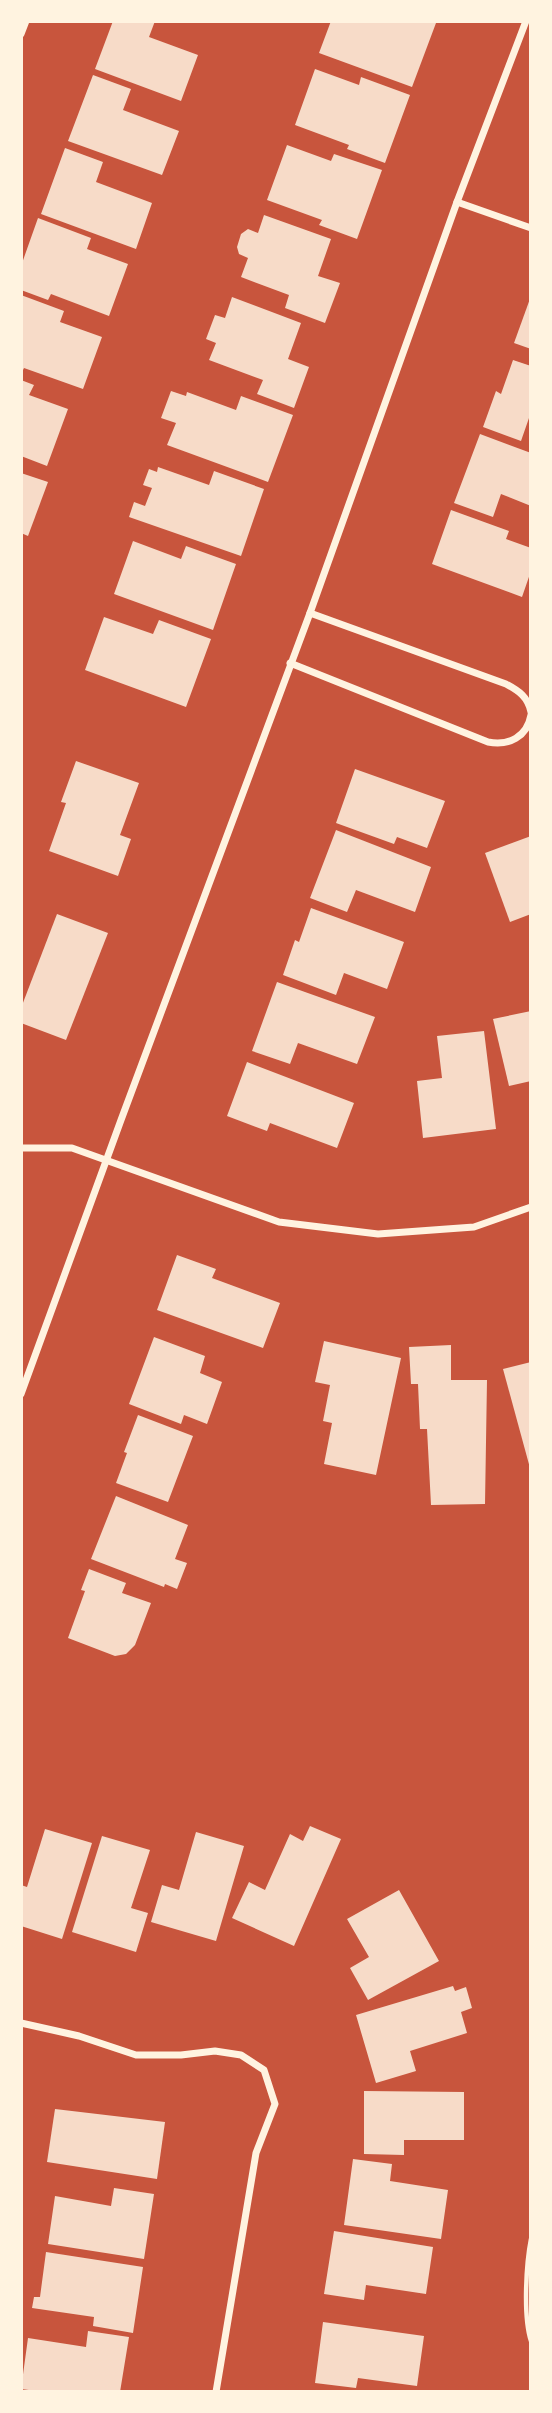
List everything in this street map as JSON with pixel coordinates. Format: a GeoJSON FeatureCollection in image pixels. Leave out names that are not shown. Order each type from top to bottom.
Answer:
{"type":"FeatureCollection","features":[{"type":"Feature","properties":{"kind":"street"},"geometry":{"type":"LineString","coordinates":[[21,34],[26,21]]}},
{"type":"Feature","properties":{"kind":"street"},"geometry":{"type":"LineString","coordinates":[[21,1394],[310,613],[457,202],[526,21]]}},
{"type":"Feature","properties":{"kind":"street"},"geometry":{"type":"LineString","coordinates":[[457,202],[531,228]]}},
{"type":"Feature","properties":{"kind":"street"},"geometry":{"type":"LineString","coordinates":[[290,663],[488,742],[511,741],[521,736],[526,728],[531,713],[527,699],[506,684],[310,613]]}},
{"type":"Feature","properties":{"kind":"street"},"geometry":{"type":"LineString","coordinates":[[21,1148],[72,1148],[279,1222],[378,1234],[474,1227],[531,1207]]}},
{"type":"Feature","properties":{"kind":"street"},"geometry":{"type":"LineString","coordinates":[[21,2024],[79,2036],[136,2055],[181,2055],[215,2051],[241,2055],[264,2070],[275,2104],[256,2153],[216,2392]]}},
{"type":"Feature","properties":{"kind":"path"},"geometry":{"type":"LineString","coordinates":[[531,2239],[527,2257],[527,2319],[531,2341]]}},
{"type":"Feature","properties":{"kind":"building"},"geometry":{"type":"Polygon","coordinates":[[[113,21],[155,21],[149,37],[198,55],[181,101],[95,69],[113,21]]]}},
{"type":"Feature","properties":{"kind":"building"},"geometry":{"type":"Polygon","coordinates":[[[331,21],[436,23],[412,87],[319,53],[331,21]]]}},
{"type":"Feature","properties":{"kind":"building"},"geometry":{"type":"Polygon","coordinates":[[[315,69],[359,85],[361,77],[410,95],[385,163],[347,149],[349,145],[295,125],[315,69]]]}},
{"type":"Feature","properties":{"kind":"building"},"geometry":{"type":"Polygon","coordinates":[[[93,75],[131,89],[123,110],[179,131],[162,175],[68,141],[93,75]]]}},
{"type":"Feature","properties":{"kind":"building"},"geometry":{"type":"Polygon","coordinates":[[[287,145],[331,161],[334,154],[382,170],[357,239],[319,225],[322,220],[267,200],[287,145]]]}},
{"type":"Feature","properties":{"kind":"building"},"geometry":{"type":"Polygon","coordinates":[[[65,148],[103,162],[96,182],[152,203],[136,249],[41,214],[65,148]]]}},
{"type":"Feature","properties":{"kind":"building"},"geometry":{"type":"Polygon","coordinates":[[[264,215],[331,239],[318,276],[340,283],[325,323],[285,308],[289,295],[241,277],[248,258],[239,254],[237,247],[241,234],[248,229],[258,233],[264,215]]]}},
{"type":"Feature","properties":{"kind":"building"},"geometry":{"type":"Polygon","coordinates":[[[38,218],[91,238],[87,249],[128,264],[109,316],[51,294],[48,300],[21,290],[21,266],[38,218]]]}},
{"type":"Feature","properties":{"kind":"building"},"geometry":{"type":"Polygon","coordinates":[[[21,295],[64,311],[60,322],[102,337],[83,389],[24,368],[21,374],[21,295]]]}},
{"type":"Feature","properties":{"kind":"building"},"geometry":{"type":"Polygon","coordinates":[[[531,296],[531,349],[514,343],[531,296]]]}},
{"type":"Feature","properties":{"kind":"building"},"geometry":{"type":"Polygon","coordinates":[[[232,297],[301,323],[288,359],[309,367],[294,408],[257,394],[263,380],[209,360],[216,343],[206,339],[215,315],[225,318],[232,297]]]}},
{"type":"Feature","properties":{"kind":"building"},"geometry":{"type":"Polygon","coordinates":[[[513,360],[531,366],[531,419],[529,418],[521,441],[483,427],[496,391],[501,394],[513,360]]]}},
{"type":"Feature","properties":{"kind":"building"},"geometry":{"type":"Polygon","coordinates":[[[21,380],[34,385],[29,395],[68,409],[47,466],[21,456],[21,380]]]}},
{"type":"Feature","properties":{"kind":"building"},"geometry":{"type":"Polygon","coordinates":[[[171,391],[186,396],[187,392],[236,410],[241,396],[293,415],[268,482],[167,445],[176,423],[161,418],[171,391]]]}},
{"type":"Feature","properties":{"kind":"building"},"geometry":{"type":"Polygon","coordinates":[[[480,434],[531,453],[531,506],[501,494],[493,517],[454,503],[480,434]]]}},
{"type":"Feature","properties":{"kind":"building"},"geometry":{"type":"Polygon","coordinates":[[[158,467],[209,485],[214,471],[264,489],[241,556],[129,517],[134,502],[145,506],[152,488],[143,485],[149,469],[157,472],[158,467]]]}},
{"type":"Feature","properties":{"kind":"building"},"geometry":{"type":"Polygon","coordinates":[[[21,473],[48,482],[28,536],[21,533],[21,473]]]}},
{"type":"Feature","properties":{"kind":"building"},"geometry":{"type":"Polygon","coordinates":[[[451,510],[509,531],[506,539],[531,548],[531,571],[522,597],[432,564],[451,510]]]}},
{"type":"Feature","properties":{"kind":"building"},"geometry":{"type":"Polygon","coordinates":[[[133,541],[181,559],[186,546],[236,564],[213,630],[114,594],[133,541]]]}},
{"type":"Feature","properties":{"kind":"building"},"geometry":{"type":"Polygon","coordinates":[[[104,617],[153,634],[159,620],[211,639],[186,707],[85,670],[104,617]]]}},
{"type":"Feature","properties":{"kind":"building"},"geometry":{"type":"Polygon","coordinates":[[[76,761],[139,783],[120,835],[131,839],[118,876],[49,851],[66,803],[61,802],[76,761]]]}},
{"type":"Feature","properties":{"kind":"building"},"geometry":{"type":"Polygon","coordinates":[[[355,769],[445,801],[427,848],[397,837],[394,844],[336,823],[355,769]]]}},
{"type":"Feature","properties":{"kind":"building"},"geometry":{"type":"Polygon","coordinates":[[[336,830],[431,867],[415,912],[356,890],[347,912],[310,898],[336,830]]]}},
{"type":"Feature","properties":{"kind":"building"},"geometry":{"type":"Polygon","coordinates":[[[531,836],[531,914],[510,922],[485,853],[531,836]]]}},
{"type":"Feature","properties":{"kind":"building"},"geometry":{"type":"Polygon","coordinates":[[[311,908],[404,942],[387,989],[344,973],[336,995],[283,975],[295,940],[299,942],[311,908]]]}},
{"type":"Feature","properties":{"kind":"building"},"geometry":{"type":"Polygon","coordinates":[[[57,914],[108,933],[66,1040],[21,1023],[21,1008],[57,914]]]}},
{"type":"Feature","properties":{"kind":"building"},"geometry":{"type":"Polygon","coordinates":[[[277,982],[375,1017],[357,1064],[298,1043],[290,1064],[252,1051],[277,982]]]}},
{"type":"Feature","properties":{"kind":"building"},"geometry":{"type":"Polygon","coordinates":[[[531,1011],[531,1081],[509,1086],[493,1019],[531,1011]]]}},
{"type":"Feature","properties":{"kind":"building"},"geometry":{"type":"Polygon","coordinates":[[[484,1031],[496,1129],[423,1138],[417,1081],[442,1078],[437,1036],[484,1031]]]}},
{"type":"Feature","properties":{"kind":"building"},"geometry":{"type":"Polygon","coordinates":[[[247,1062],[354,1103],[337,1148],[270,1123],[267,1131],[227,1116],[247,1062]]]}},
{"type":"Feature","properties":{"kind":"building"},"geometry":{"type":"Polygon","coordinates":[[[177,1255],[216,1269],[212,1278],[280,1303],[263,1348],[157,1310],[177,1255]]]}},
{"type":"Feature","properties":{"kind":"building"},"geometry":{"type":"Polygon","coordinates":[[[154,1337],[205,1356],[200,1373],[222,1382],[207,1424],[184,1415],[181,1424],[129,1404],[154,1337]]]}},
{"type":"Feature","properties":{"kind":"building"},"geometry":{"type":"Polygon","coordinates":[[[324,1341],[401,1358],[376,1475],[324,1464],[332,1423],[323,1421],[330,1385],[315,1382],[324,1341]]]}},
{"type":"Feature","properties":{"kind":"building"},"geometry":{"type":"Polygon","coordinates":[[[451,1345],[451,1380],[487,1380],[485,1504],[431,1505],[427,1429],[420,1429],[418,1384],[411,1384],[409,1347],[451,1345]]]}},
{"type":"Feature","properties":{"kind":"building"},"geometry":{"type":"Polygon","coordinates":[[[531,1362],[531,1468],[530,1468],[503,1369],[531,1362]]]}},
{"type":"Feature","properties":{"kind":"building"},"geometry":{"type":"Polygon","coordinates":[[[138,1415],[193,1436],[168,1502],[116,1483],[138,1415]]]}},
{"type":"Feature","properties":{"kind":"building"},"geometry":{"type":"Polygon","coordinates":[[[116,1496],[188,1525],[175,1559],[187,1563],[177,1589],[165,1584],[164,1587],[91,1559],[116,1496]]]}},
{"type":"Feature","properties":{"kind":"building"},"geometry":{"type":"Polygon","coordinates":[[[89,1569],[126,1583],[122,1593],[151,1603],[135,1645],[126,1654],[115,1656],[68,1638],[85,1591],[81,1590],[89,1569]]]}},
{"type":"Feature","properties":{"kind":"building"},"geometry":{"type":"Polygon","coordinates":[[[310,1826],[341,1839],[294,1946],[232,1918],[249,1882],[265,1890],[290,1834],[303,1841],[310,1826]]]}},
{"type":"Feature","properties":{"kind":"building"},"geometry":{"type":"Polygon","coordinates":[[[45,1829],[92,1843],[62,1939],[21,1926],[21,1885],[27,1887],[45,1829]]]}},
{"type":"Feature","properties":{"kind":"building"},"geometry":{"type":"Polygon","coordinates":[[[196,1832],[244,1846],[216,1941],[151,1922],[162,1885],[179,1890],[196,1832]]]}},
{"type":"Feature","properties":{"kind":"building"},"geometry":{"type":"Polygon","coordinates":[[[102,1836],[150,1850],[131,1908],[148,1913],[136,1952],[72,1932],[102,1836]]]}},
{"type":"Feature","properties":{"kind":"building"},"geometry":{"type":"Polygon","coordinates":[[[399,1890],[439,1961],[368,2000],[350,1968],[369,1957],[347,1919],[399,1890]]]}},
{"type":"Feature","properties":{"kind":"building"},"geometry":{"type":"Polygon","coordinates":[[[453,1986],[455,1991],[466,1987],[472,2008],[461,2012],[467,2033],[410,2051],[416,2071],[376,2083],[356,2015],[453,1986]]]}},
{"type":"Feature","properties":{"kind":"building"},"geometry":{"type":"Polygon","coordinates":[[[364,2091],[464,2092],[464,2140],[404,2140],[404,2155],[364,2154],[364,2091]]]}},
{"type":"Feature","properties":{"kind":"building"},"geometry":{"type":"Polygon","coordinates":[[[55,2109],[165,2122],[157,2179],[47,2162],[55,2109]]]}},
{"type":"Feature","properties":{"kind":"building"},"geometry":{"type":"Polygon","coordinates":[[[353,2159],[392,2164],[390,2181],[448,2190],[441,2239],[344,2225],[353,2159]]]}},
{"type":"Feature","properties":{"kind":"building"},"geometry":{"type":"Polygon","coordinates":[[[114,2188],[154,2194],[144,2259],[48,2244],[55,2196],[111,2206],[114,2188]]]}},
{"type":"Feature","properties":{"kind":"building"},"geometry":{"type":"Polygon","coordinates":[[[334,2231],[433,2247],[426,2294],[366,2285],[364,2300],[324,2294],[334,2231]]]}},
{"type":"Feature","properties":{"kind":"building"},"geometry":{"type":"Polygon","coordinates":[[[46,2252],[143,2267],[133,2333],[93,2326],[94,2317],[32,2308],[34,2297],[40,2297],[46,2252]]]}},
{"type":"Feature","properties":{"kind":"building"},"geometry":{"type":"Polygon","coordinates":[[[323,2322],[424,2336],[417,2386],[358,2378],[356,2388],[315,2383],[323,2322]]]}},
{"type":"Feature","properties":{"kind":"building"},"geometry":{"type":"Polygon","coordinates":[[[88,2331],[129,2337],[120,2392],[44,2392],[21,2389],[28,2338],[86,2347],[88,2331]]]}}]}
